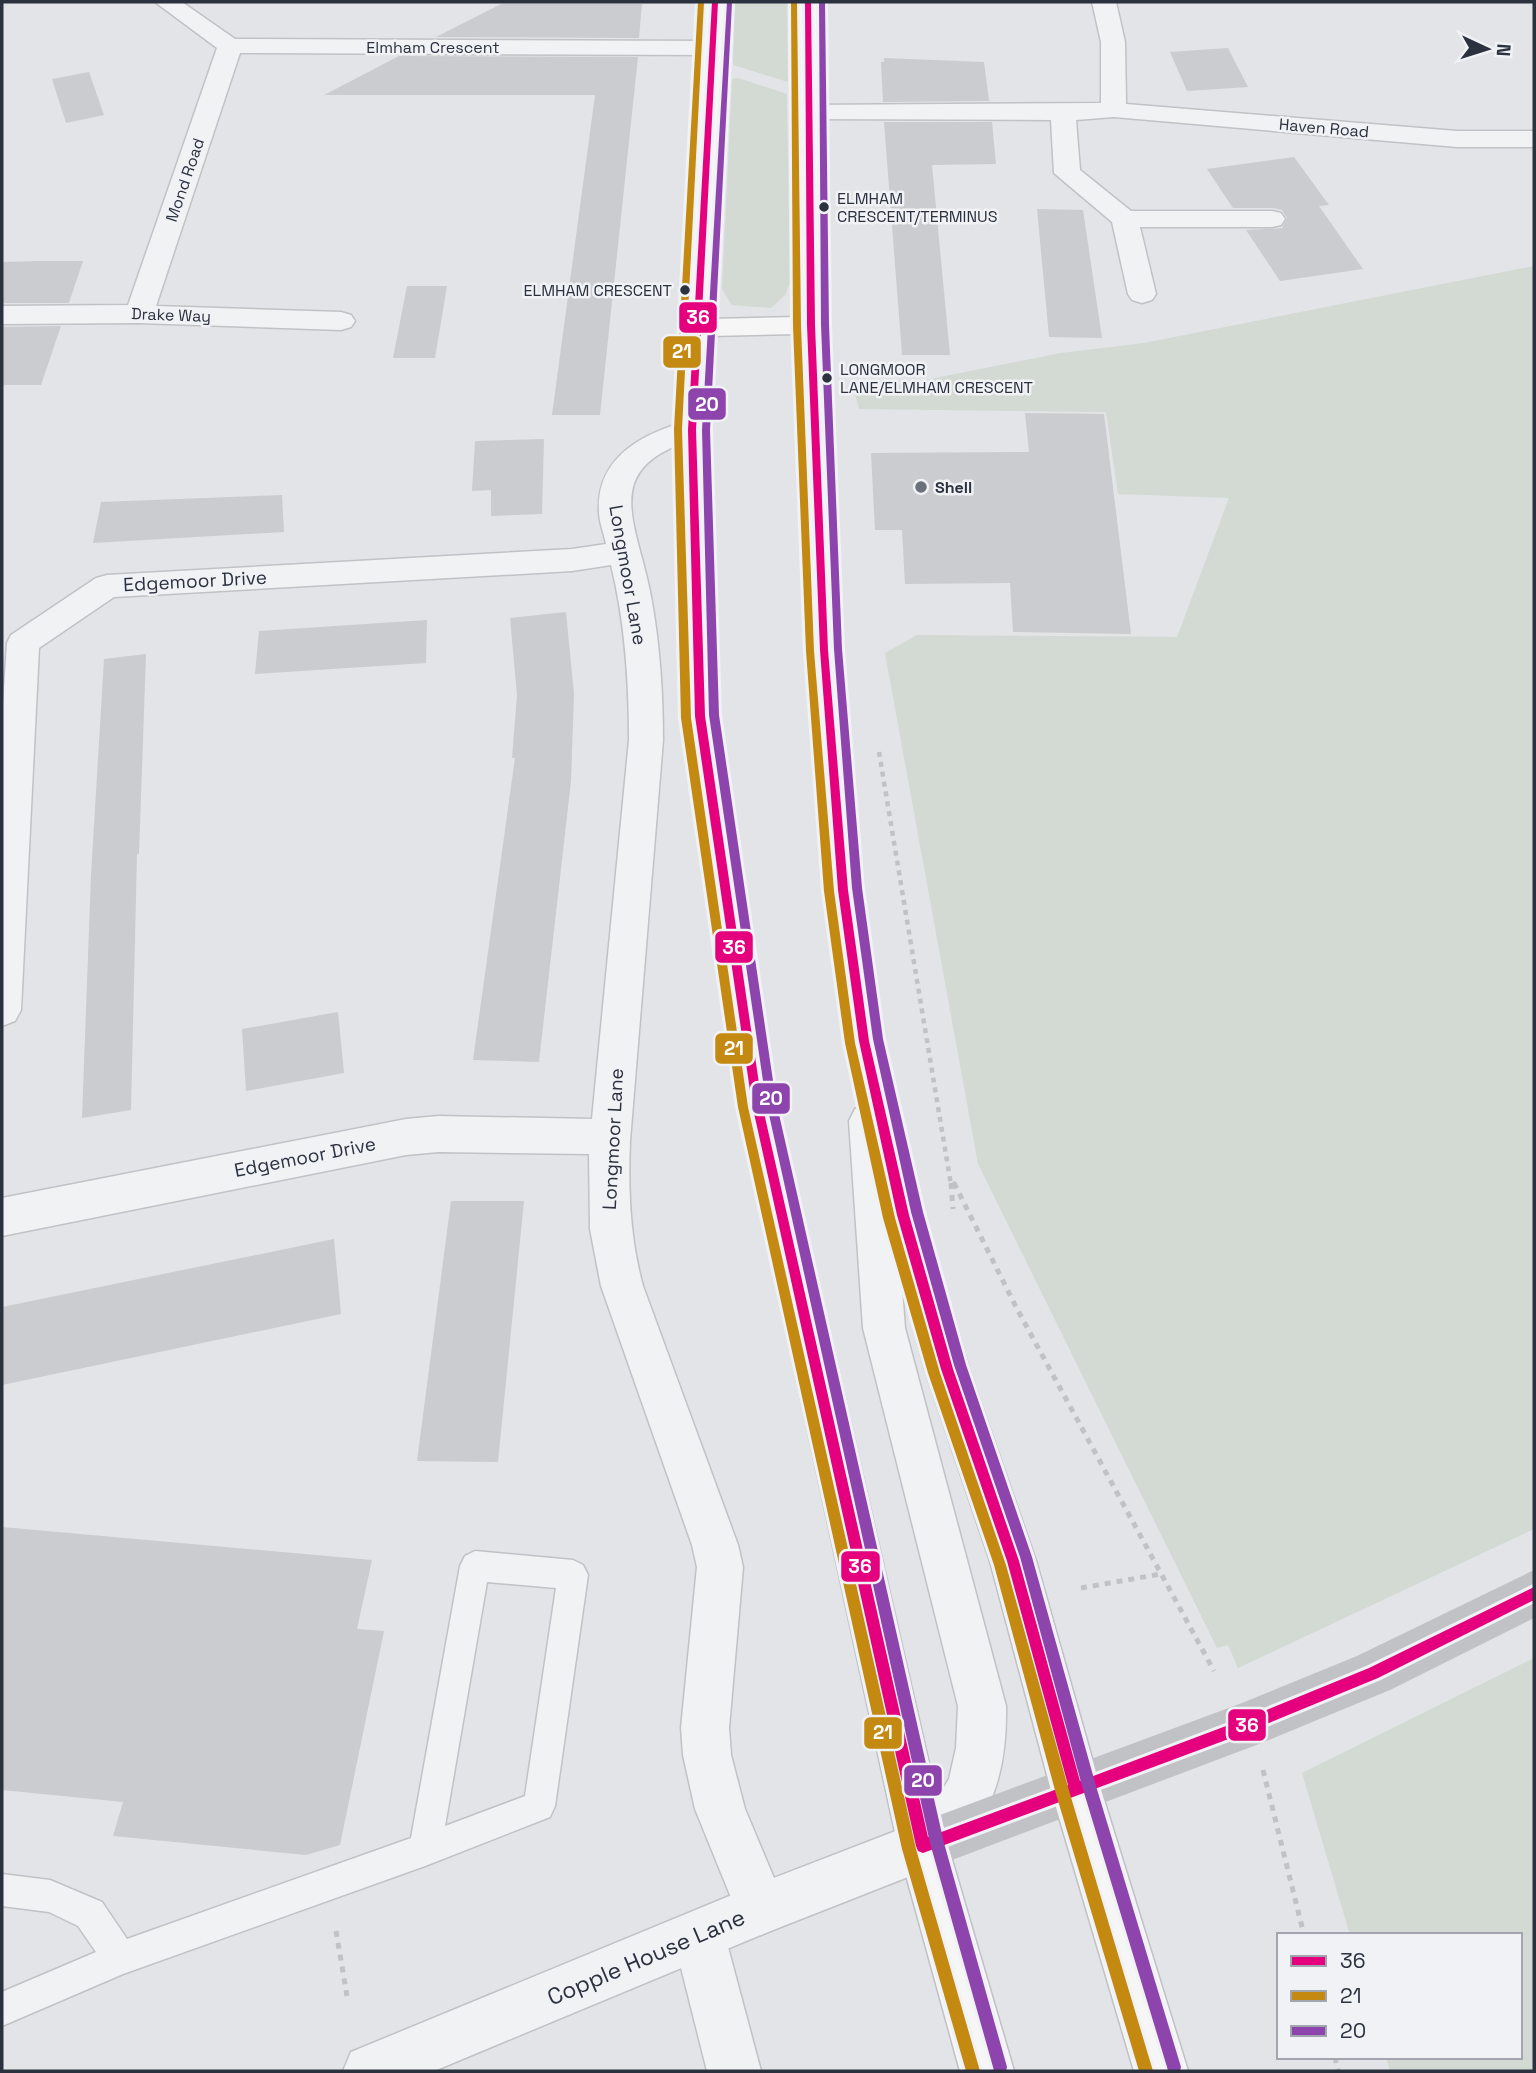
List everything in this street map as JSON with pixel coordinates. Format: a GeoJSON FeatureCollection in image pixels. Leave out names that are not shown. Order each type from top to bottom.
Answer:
{"type":"FeatureCollection","features":[{"type":"Feature","properties":{"kind":"main road"},"geometry":{"type":"LineString","coordinates":[[715,2],[692,430],[700,716],[757,1104],[923,1846],[987,2071]]}},
{"type":"Feature","properties":{"kind":"main road"},"geometry":{"type":"LineString","coordinates":[[808,2],[811,325],[824,650],[843,890],[864,1041],[903,1215],[947,1369],[1013,1561],[1076,1790],[1160,2071]]}},
{"type":"Feature","properties":{"kind":"main road"},"geometry":{"type":"LineString","coordinates":[[696,328],[811,325]]}},
{"type":"Feature","properties":{"kind":"main road"},"geometry":{"type":"LineString","coordinates":[[923,1846],[1076,1790],[1373,1673],[1534,1593]]}},
{"type":"Feature","properties":{"kind":"street"},"geometry":{"type":"LineString","coordinates":[[167,2],[230,46]]}},
{"type":"Feature","properties":{"kind":"street"},"geometry":{"type":"LineString","coordinates":[[1104,2],[1113,42],[1114,110]]}},
{"type":"Feature","properties":{"kind":"street","name":"Elmham Crescent"},"geometry":{"type":"LineString","coordinates":[[230,46],[713,48]]}},
{"type":"Feature","properties":{"kind":"street","name":"Mond Road"},"geometry":{"type":"LineString","coordinates":[[139,314],[230,46]]}},
{"type":"Feature","properties":{"kind":"street","name":"Haven Road"},"geometry":{"type":"LineString","coordinates":[[810,112],[1063,113],[1114,110],[1457,139],[1534,139]]}},
{"type":"Feature","properties":{"kind":"street"},"geometry":{"type":"LineString","coordinates":[[1063,113],[1067,173],[1125,219],[1272,219]]}},
{"type":"Feature","properties":{"kind":"street"},"geometry":{"type":"LineString","coordinates":[[1125,219],[1142,294]]}},
{"type":"Feature","properties":{"kind":"street","name":"Drake Way"},"geometry":{"type":"LineString","coordinates":[[2,314],[139,314],[341,321]]}},
{"type":"Feature","properties":{"kind":"street","name":"Longmoor Lane"},"geometry":{"type":"LineString","coordinates":[[692,430],[656,441],[636,457],[617,485],[614,512],[636,601],[646,699],[646,740],[611,1137],[608,1219],[615,1264],[715,1545],[720,1567],[705,1728],[707,1755],[720,1809],[761,1909]]}},
{"type":"Feature","properties":{"kind":"street","name":"Edgemoor Drive"},"geometry":{"type":"LineString","coordinates":[[2,1010],[23,643],[107,586],[572,561],[625,552]]}},
{"type":"Feature","properties":{"kind":"street","name":"Copple House Lane"},"geometry":{"type":"LineString","coordinates":[[370,2071],[761,1909],[923,1846],[943,1832],[972,1790],[983,1736],[982,1706],[884,1328],[864,1041]]}},
{"type":"Feature","properties":{"kind":"street","name":"Edgemoor Drive"},"geometry":{"type":"LineString","coordinates":[[2,1217],[406,1137],[438,1134],[611,1137]]}},
{"type":"Feature","properties":{"kind":"street"},"geometry":{"type":"LineString","coordinates":[[699,1936],[734,2071]]}},
{"type":"Feature","properties":{"kind":"lane"},"geometry":{"type":"LineString","coordinates":[[2,2009],[120,1958],[329,1887],[425,1850],[539,1806],[573,1575],[475,1566],[425,1850]]}},
{"type":"Feature","properties":{"kind":"lane"},"geometry":{"type":"LineString","coordinates":[[2,1890],[50,1896],[90,1914],[120,1958]]}},
{"type":"Feature","properties":{"kind":"path"},"geometry":{"type":"LineString","coordinates":[[877,742],[951,1178],[1016,1307],[1214,1671]]}},
{"type":"Feature","properties":{"kind":"path"},"geometry":{"type":"LineString","coordinates":[[1080,1588],[1161,1574]]}},
{"type":"Feature","properties":{"kind":"path"},"geometry":{"type":"LineString","coordinates":[[1262,1766],[1304,1933]]}},
{"type":"Feature","properties":{"kind":"path"},"geometry":{"type":"LineString","coordinates":[[336,1931],[347,1996]]}},
{"type":"Feature","properties":{"kind":"shaded area"},"geometry":{"type":"Polygon","coordinates":[[[735,2],[787,2],[788,82],[733,65],[735,2]]]}},
{"type":"Feature","properties":{"kind":"shaded area"},"geometry":{"type":"Polygon","coordinates":[[[738,78],[787,94],[790,283],[785,295],[771,308],[732,305],[722,289],[732,79],[738,78]]]}},
{"type":"Feature","properties":{"kind":"shaded area"},"geometry":{"type":"Polygon","coordinates":[[[1534,266],[1534,1529],[1238,1668],[1228,1645],[1217,1648],[978,1164],[885,653],[917,635],[1177,637],[1229,498],[1118,494],[1106,412],[859,409],[855,394],[1061,353],[1144,343],[1534,266]]]}},
{"type":"Feature","properties":{"kind":"shaded area"},"geometry":{"type":"Polygon","coordinates":[[[1534,1658],[1534,2071],[1390,2071],[1387,2059],[1522,2059],[1522,1933],[1349,1933],[1302,1773],[1534,1658]]]}},
{"type":"Feature","properties":{"kind":"building"},"geometry":{"type":"Polygon","coordinates":[[[501,4],[642,4],[639,38],[436,37],[501,4]]]}},
{"type":"Feature","properties":{"kind":"building"},"geometry":{"type":"Polygon","coordinates":[[[1228,48],[1248,87],[1187,91],[1170,52],[1228,48]]]}},
{"type":"Feature","properties":{"kind":"building"},"geometry":{"type":"Polygon","coordinates":[[[399,56],[638,57],[600,415],[552,415],[595,95],[324,95],[399,56]]]}},
{"type":"Feature","properties":{"kind":"building"},"geometry":{"type":"Polygon","coordinates":[[[884,58],[984,62],[989,101],[883,102],[881,62],[884,62],[884,58]]]}},
{"type":"Feature","properties":{"kind":"building"},"geometry":{"type":"Polygon","coordinates":[[[89,72],[104,115],[66,123],[52,79],[89,72]]]}},
{"type":"Feature","properties":{"kind":"building"},"geometry":{"type":"Polygon","coordinates":[[[884,122],[992,122],[996,164],[932,165],[950,355],[902,355],[884,122]]]}},
{"type":"Feature","properties":{"kind":"building"},"geometry":{"type":"Polygon","coordinates":[[[1294,157],[1329,205],[1319,206],[1363,269],[1280,281],[1246,230],[1282,228],[1287,218],[1282,210],[1233,208],[1207,169],[1294,157]]]}},
{"type":"Feature","properties":{"kind":"building"},"geometry":{"type":"Polygon","coordinates":[[[1037,209],[1083,210],[1102,338],[1049,337],[1037,209]]]}},
{"type":"Feature","properties":{"kind":"building"},"geometry":{"type":"Polygon","coordinates":[[[83,261],[69,303],[2,303],[2,262],[83,261]]]}},
{"type":"Feature","properties":{"kind":"building"},"geometry":{"type":"Polygon","coordinates":[[[407,286],[447,286],[435,358],[393,358],[407,286]]]}},
{"type":"Feature","properties":{"kind":"building"},"geometry":{"type":"Polygon","coordinates":[[[61,326],[41,385],[2,385],[2,327],[61,326]]]}},
{"type":"Feature","properties":{"kind":"building"},"geometry":{"type":"Polygon","coordinates":[[[1025,413],[1104,414],[1131,634],[1013,632],[1010,583],[905,584],[902,530],[875,530],[871,453],[1029,452],[1025,413]]]}},
{"type":"Feature","properties":{"kind":"building"},"geometry":{"type":"Polygon","coordinates":[[[544,439],[542,514],[491,516],[491,490],[472,491],[475,441],[544,439]]]}},
{"type":"Feature","properties":{"kind":"building"},"geometry":{"type":"Polygon","coordinates":[[[282,495],[284,532],[93,543],[101,502],[282,495]]]}},
{"type":"Feature","properties":{"kind":"building"},"geometry":{"type":"Polygon","coordinates":[[[566,612],[574,694],[571,781],[539,1062],[473,1060],[515,758],[512,758],[517,695],[510,618],[566,612]]]}},
{"type":"Feature","properties":{"kind":"building"},"geometry":{"type":"Polygon","coordinates":[[[427,620],[426,663],[255,674],[259,631],[427,620]]]}},
{"type":"Feature","properties":{"kind":"building"},"geometry":{"type":"Polygon","coordinates":[[[146,654],[137,854],[131,1110],[82,1118],[91,875],[104,659],[146,654]]]}},
{"type":"Feature","properties":{"kind":"building"},"geometry":{"type":"Polygon","coordinates":[[[338,1012],[344,1073],[246,1091],[242,1029],[338,1012]]]}},
{"type":"Feature","properties":{"kind":"building"},"geometry":{"type":"Polygon","coordinates":[[[451,1201],[524,1201],[498,1462],[417,1461],[451,1201]]]}},
{"type":"Feature","properties":{"kind":"building"},"geometry":{"type":"Polygon","coordinates":[[[334,1239],[341,1314],[2,1385],[2,1307],[334,1239]]]}},
{"type":"Feature","properties":{"kind":"building"},"geometry":{"type":"Polygon","coordinates":[[[2,1527],[372,1560],[357,1629],[384,1631],[340,1845],[306,1855],[113,1836],[123,1802],[2,1790],[2,1527]]]}},
{"type":"Feature","properties":{"kind":"transit line","name":"21"},"geometry":{"type":"LineString","coordinates":[[701,2],[678,429],[686,718],[743,1107],[909,1849],[973,2071]]}},
{"type":"Feature","properties":{"kind":"transit line","name":"36"},"geometry":{"type":"LineString","coordinates":[[715,2],[692,430],[700,716],[757,1104],[923,1846],[1242,1727],[1373,1673],[1534,1593]]}},
{"type":"Feature","properties":{"kind":"transit line","name":"21"},"geometry":{"type":"LineString","coordinates":[[794,2],[797,326],[810,651],[829,891],[850,1043],[889,1218],[934,1373],[1000,1565],[1063,1794],[1146,2071]]}},
{"type":"Feature","properties":{"kind":"transit line","name":"36"},"geometry":{"type":"LineString","coordinates":[[808,2],[811,325],[824,650],[843,890],[864,1041],[903,1215],[947,1369],[1013,1561],[1076,1790]]}},
{"type":"Feature","properties":{"kind":"transit line","name":"20"},"geometry":{"type":"LineString","coordinates":[[822,2],[825,325],[838,649],[857,888],[878,1039],[917,1212],[960,1365],[1026,1557],[1089,1786],[1174,2067]]}},
{"type":"Feature","properties":{"kind":"transit line","name":"20"},"geometry":{"type":"LineString","coordinates":[[729,3],[706,430],[714,715],[771,1101],[937,1843],[1000,2067]]}},
{"type":"Feature","properties":{"kind":"place","name":"ELMHAM CRESCENT/TERMINUS"},"geometry":{"type":"Point","coordinates":[824,207]}},
{"type":"Feature","properties":{"kind":"place","name":"ELMHAM CRESCENT"},"geometry":{"type":"Point","coordinates":[685,290]}},
{"type":"Feature","properties":{"kind":"place","name":"LONGMOOR LANE/ELMHAM CRESCENT"},"geometry":{"type":"Point","coordinates":[827,378]}},
{"type":"Feature","properties":{"kind":"place","name":"Shell"},"geometry":{"type":"Point","coordinates":[921,487]}}]}
